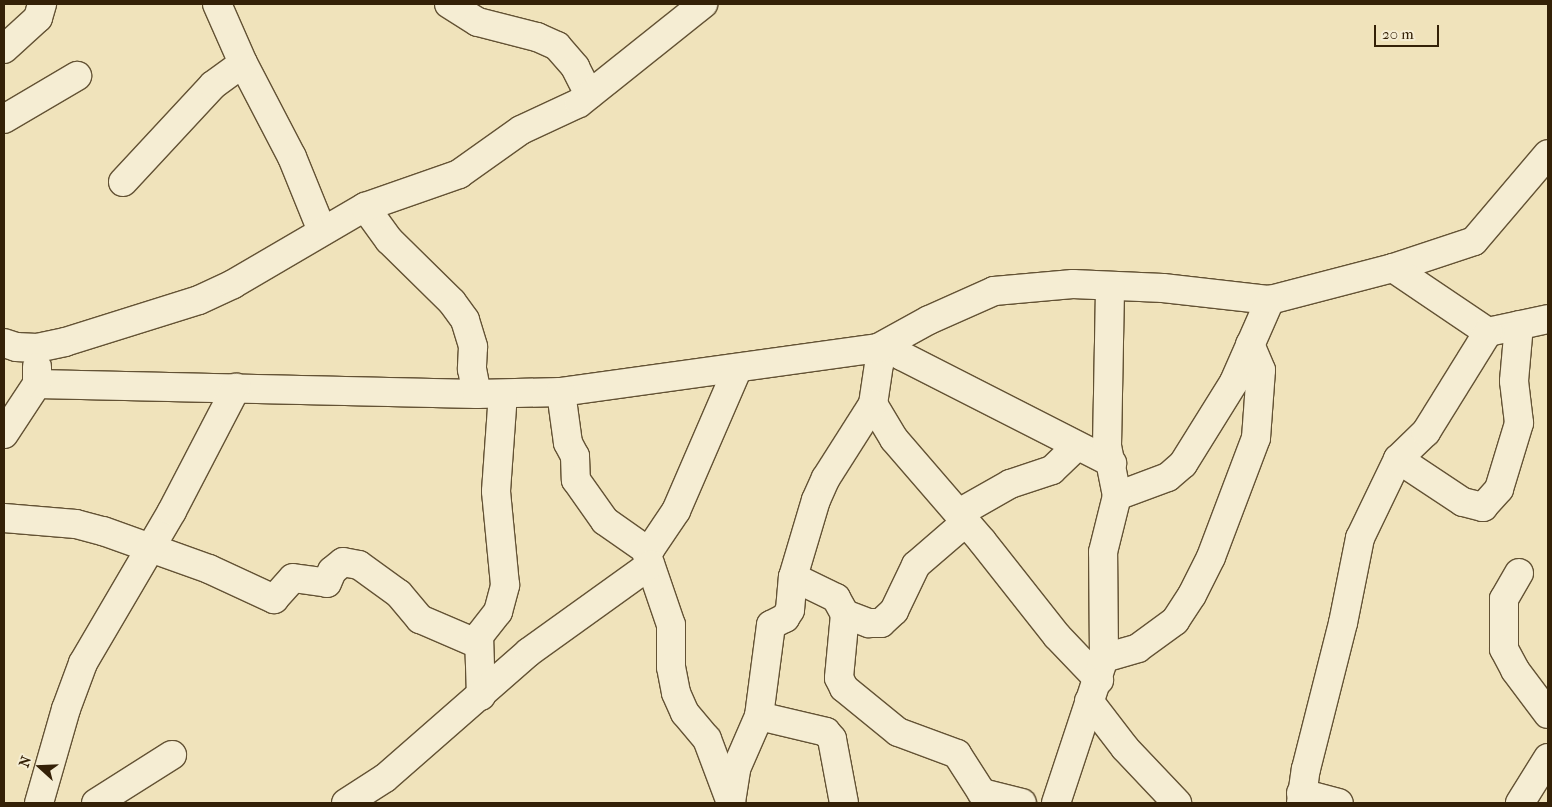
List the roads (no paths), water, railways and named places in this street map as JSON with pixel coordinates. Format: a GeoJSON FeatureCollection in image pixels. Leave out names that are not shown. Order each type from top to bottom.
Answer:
{"type":"FeatureCollection","features":[{"type":"Feature","properties":{"kind":"street"},"geometry":{"type":"LineString","coordinates":[[4,49],[38,18],[42,4]]}},
{"type":"Feature","properties":{"kind":"street"},"geometry":{"type":"LineString","coordinates":[[217,4],[243,63],[292,157],[322,230]]}},
{"type":"Feature","properties":{"kind":"street"},"geometry":{"type":"LineString","coordinates":[[449,4],[478,22],[537,37],[557,46],[575,67],[589,96]]}},
{"type":"Feature","properties":{"kind":"street"},"geometry":{"type":"LineString","coordinates":[[4,343],[16,348],[37,348],[199,300],[233,284],[322,230],[365,207],[459,174],[521,130],[589,96],[703,4]]}},
{"type":"Feature","properties":{"kind":"street"},"geometry":{"type":"LineString","coordinates":[[123,182],[213,85],[243,63]]}},
{"type":"Feature","properties":{"kind":"street"},"geometry":{"type":"LineString","coordinates":[[4,119],[77,76]]}},
{"type":"Feature","properties":{"kind":"street"},"geometry":{"type":"LineString","coordinates":[[38,384],[490,394],[561,392],[737,370],[882,346],[929,320],[994,292],[1034,286],[1163,288],[1270,300],[1393,268],[1474,241],[1548,154]]}},
{"type":"Feature","properties":{"kind":"street"},"geometry":{"type":"LineString","coordinates":[[365,207],[389,240],[452,302],[465,320],[473,347],[472,369],[490,394],[496,491],[505,585],[498,612],[482,631],[478,644],[481,696]]}},
{"type":"Feature","properties":{"kind":"street"},"geometry":{"type":"LineString","coordinates":[[1393,268],[1488,332]]}},
{"type":"Feature","properties":{"kind":"street"},"geometry":{"type":"LineString","coordinates":[[1056,803],[1097,680],[1102,552],[1117,496],[1112,463],[1106,446],[1110,286]]}},
{"type":"Feature","properties":{"kind":"street"},"geometry":{"type":"LineString","coordinates":[[1117,496],[1168,477],[1183,464],[1234,382],[1270,300]]}},
{"type":"Feature","properties":{"kind":"street"},"geometry":{"type":"LineString","coordinates":[[1339,803],[1301,798],[1343,623],[1360,538],[1398,459],[1426,432],[1488,332],[1539,315]]}},
{"type":"Feature","properties":{"kind":"street"},"geometry":{"type":"LineString","coordinates":[[1398,459],[1463,502],[1484,507],[1499,489],[1520,422],[1514,381],[1539,315]]}},
{"type":"Feature","properties":{"kind":"street"},"geometry":{"type":"LineString","coordinates":[[1097,680],[1175,621],[1192,595],[1211,557],[1256,438],[1261,370],[1250,344]]}},
{"type":"Feature","properties":{"kind":"street"},"geometry":{"type":"LineString","coordinates":[[731,803],[736,769],[759,716],[771,625],[785,618],[790,610],[793,577],[802,542],[826,478],[873,404],[882,346]]}},
{"type":"Feature","properties":{"kind":"street"},"geometry":{"type":"LineString","coordinates":[[882,346],[1076,447],[1112,463]]}},
{"type":"Feature","properties":{"kind":"street"},"geometry":{"type":"LineString","coordinates":[[4,434],[38,384],[37,348]]}},
{"type":"Feature","properties":{"kind":"street"},"geometry":{"type":"LineString","coordinates":[[346,803],[385,791],[481,696],[529,652],[648,557],[651,548],[676,511],[737,370]]}},
{"type":"Feature","properties":{"kind":"street"},"geometry":{"type":"LineString","coordinates":[[39,803],[66,709],[83,663],[151,547],[236,388]]}},
{"type":"Feature","properties":{"kind":"street"},"geometry":{"type":"LineString","coordinates":[[561,392],[564,425],[575,456],[576,480],[606,522],[648,557],[666,600],[671,625],[671,668],[676,693],[685,713],[707,739],[731,803]]}},
{"type":"Feature","properties":{"kind":"street"},"geometry":{"type":"LineString","coordinates":[[873,404],[904,451],[962,518],[1057,636],[1097,680],[1124,748],[1177,803]]}},
{"type":"Feature","properties":{"kind":"street"},"geometry":{"type":"LineString","coordinates":[[845,614],[869,624],[881,623],[894,611],[904,595],[916,565],[962,518],[1010,484],[1052,470],[1076,447]]}},
{"type":"Feature","properties":{"kind":"street"},"geometry":{"type":"LineString","coordinates":[[4,518],[76,524],[151,547],[274,599],[293,578],[326,583],[332,571],[343,562],[359,565],[399,594],[420,619],[478,644]]}},
{"type":"Feature","properties":{"kind":"street"},"geometry":{"type":"LineString","coordinates":[[1519,574],[1504,599],[1504,649],[1515,670],[1548,714]]}},
{"type":"Feature","properties":{"kind":"street"},"geometry":{"type":"LineString","coordinates":[[793,577],[836,598],[845,614],[839,678],[844,688],[898,732],[957,754],[982,793],[1022,803]]}},
{"type":"Feature","properties":{"kind":"street"},"geometry":{"type":"LineString","coordinates":[[759,716],[826,732],[832,739],[844,803]]}},
{"type":"Feature","properties":{"kind":"street"},"geometry":{"type":"LineString","coordinates":[[96,803],[172,756]]}},
{"type":"Feature","properties":{"kind":"street"},"geometry":{"type":"LineString","coordinates":[[1520,803],[1548,758]]}}]}
